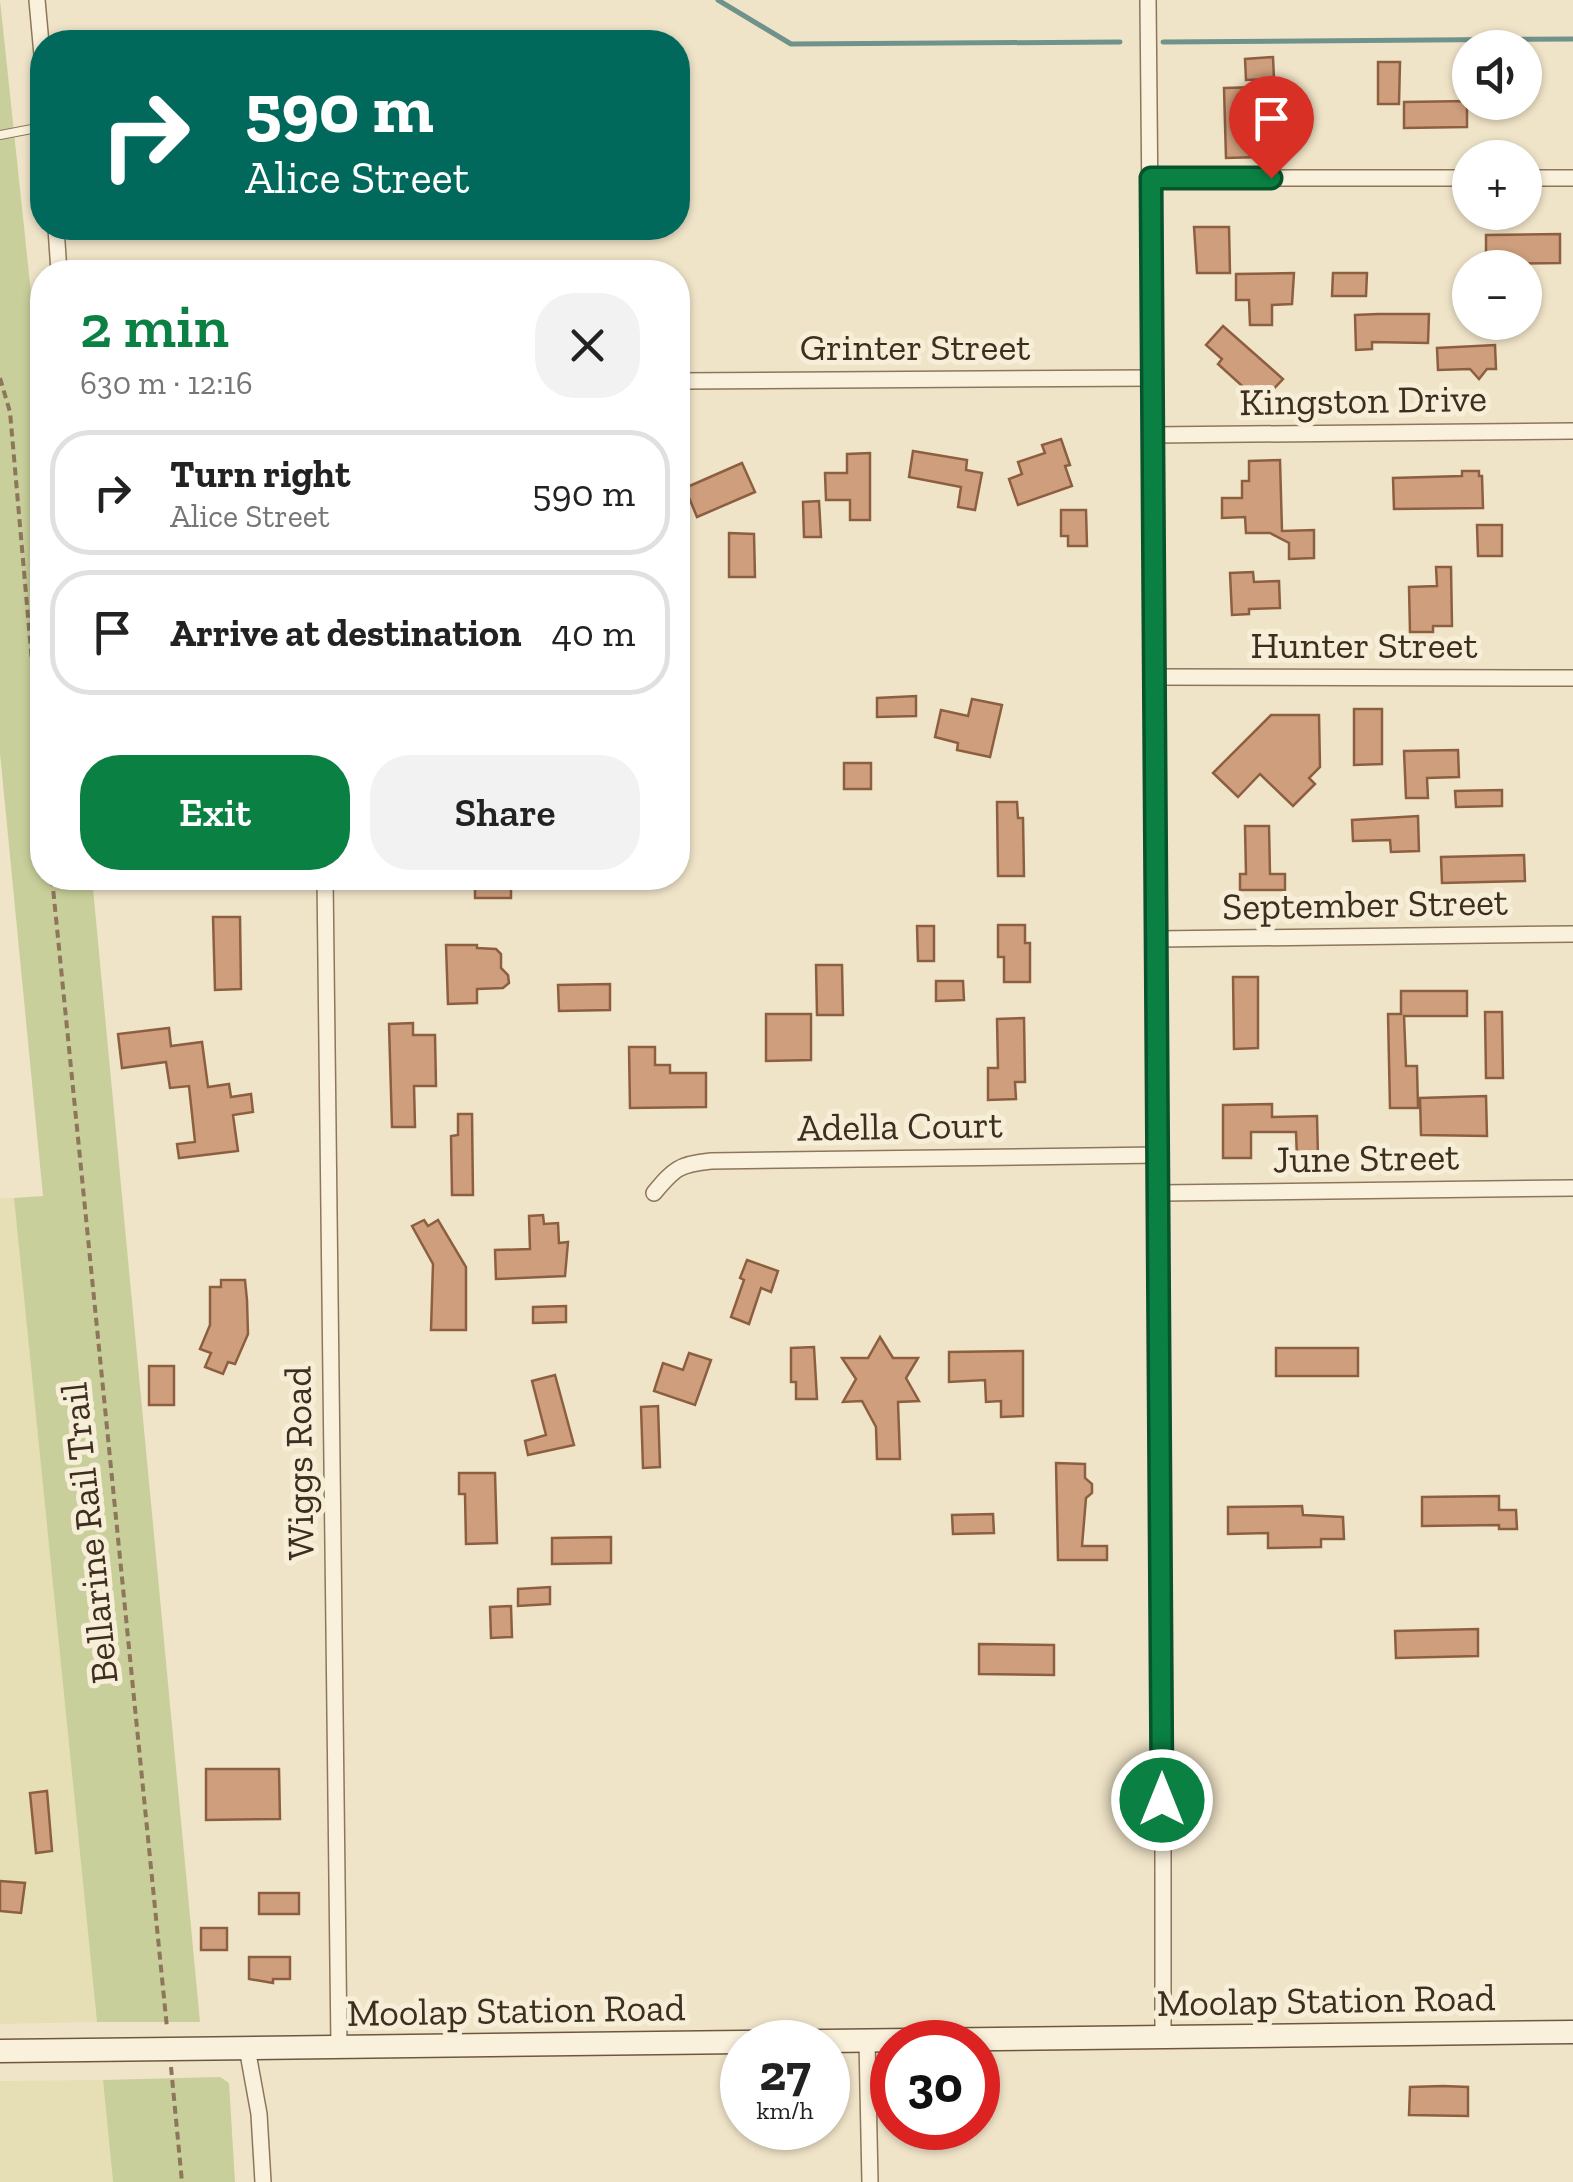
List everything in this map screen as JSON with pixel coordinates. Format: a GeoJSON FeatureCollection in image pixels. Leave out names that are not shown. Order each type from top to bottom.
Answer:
{"type":"FeatureCollection","features":[{"type":"Feature","properties":{"kind":"street"},"geometry":{"type":"LineString","coordinates":[[37,0],[40,30]]}},
{"type":"Feature","properties":{"kind":"street"},"geometry":{"type":"LineString","coordinates":[[1148,0],[1159,1155],[1162,2037]]}},
{"type":"Feature","properties":{"kind":"street"},"geometry":{"type":"LineString","coordinates":[[1151,178],[1452,178]]}},
{"type":"Feature","properties":{"kind":"street"},"geometry":{"type":"LineString","coordinates":[[1542,178],[1573,178]]}},
{"type":"Feature","properties":{"kind":"street","name":"Grinter Street"},"geometry":{"type":"LineString","coordinates":[[690,381],[1153,378]]}},
{"type":"Feature","properties":{"kind":"street","name":"Kingston Drive"},"geometry":{"type":"LineString","coordinates":[[1153,435],[1573,431]]}},
{"type":"Feature","properties":{"kind":"street","name":"Hunter Street"},"geometry":{"type":"LineString","coordinates":[[1155,677],[1573,678]]}},
{"type":"Feature","properties":{"kind":"street","name":"Wiggs Road"},"geometry":{"type":"LineString","coordinates":[[325,890],[339,2047]]}},
{"type":"Feature","properties":{"kind":"street","name":"September Street"},"geometry":{"type":"LineString","coordinates":[[1157,939],[1573,934]]}},
{"type":"Feature","properties":{"kind":"street","name":"Adella Court"},"geometry":{"type":"LineString","coordinates":[[654,1193],[686,1163],[711,1161],[1159,1155]]}},
{"type":"Feature","properties":{"kind":"street","name":"June Street"},"geometry":{"type":"LineString","coordinates":[[1159,1192],[1573,1188]]}},
{"type":"Feature","properties":{"kind":"street","name":"Moolap Station Road"},"geometry":{"type":"LineString","coordinates":[[0,2051],[1573,2032]]}},
{"type":"Feature","properties":{"kind":"street"},"geometry":{"type":"LineString","coordinates":[[867,2041],[870,2182]]}},
{"type":"Feature","properties":{"kind":"street"},"geometry":{"type":"LineString","coordinates":[[247,2048],[258,2114],[263,2182]]}},
{"type":"Feature","properties":{"kind":"lane"},"geometry":{"type":"LineString","coordinates":[[0,136],[30,130]]}},
{"type":"Feature","properties":{"kind":"path"},"geometry":{"type":"LineString","coordinates":[[0,378],[10,412],[30,640]]}},
{"type":"Feature","properties":{"kind":"path","name":"Bellarine Rail Trail"},"geometry":{"type":"LineString","coordinates":[[53,890],[182,2182]]}},
{"type":"Feature","properties":{"kind":"shaded area"},"geometry":{"type":"Polygon","coordinates":[[[0,1198],[14,1198],[97,2022],[0,2024],[0,1198]]]}},
{"type":"Feature","properties":{"kind":"shaded area"},"geometry":{"type":"Polygon","coordinates":[[[103,2080],[113,2182],[0,2182],[0,2081],[103,2080]]]}},
{"type":"Feature","properties":{"kind":"green space"},"geometry":{"type":"Polygon","coordinates":[[[0,0],[30,284],[30,890],[93,890],[200,2022],[97,2022],[14,1198],[43,1196],[0,753],[0,0]]]}},
{"type":"Feature","properties":{"kind":"green space"},"geometry":{"type":"Polygon","coordinates":[[[220,2077],[229,2083],[235,2182],[113,2182],[103,2080],[220,2077]]]}},
{"type":"Feature","properties":{"kind":"building"},"geometry":{"type":"Polygon","coordinates":[[[1273,57],[1274,79],[1246,80],[1245,59],[1273,57]]]}},
{"type":"Feature","properties":{"kind":"building"},"geometry":{"type":"Polygon","coordinates":[[[1378,62],[1400,62],[1399,104],[1378,104],[1378,62]]]}},
{"type":"Feature","properties":{"kind":"building"},"geometry":{"type":"Polygon","coordinates":[[[1260,87],[1261,157],[1226,158],[1224,88],[1260,87]]]}},
{"type":"Feature","properties":{"kind":"building"},"geometry":{"type":"Polygon","coordinates":[[[1452,101],[1452,120],[1467,120],[1467,127],[1404,128],[1404,102],[1452,101]]]}},
{"type":"Feature","properties":{"kind":"building"},"geometry":{"type":"Polygon","coordinates":[[[1194,227],[1229,227],[1230,273],[1197,273],[1194,227]]]}},
{"type":"Feature","properties":{"kind":"building"},"geometry":{"type":"Polygon","coordinates":[[[1560,234],[1560,263],[1542,263],[1542,250],[1486,250],[1486,235],[1560,234]]]}},
{"type":"Feature","properties":{"kind":"building"},"geometry":{"type":"Polygon","coordinates":[[[1294,273],[1292,304],[1272,305],[1272,325],[1250,325],[1249,300],[1236,300],[1236,274],[1294,273]]]}},
{"type":"Feature","properties":{"kind":"building"},"geometry":{"type":"Polygon","coordinates":[[[1333,273],[1367,273],[1366,296],[1332,296],[1333,273]]]}},
{"type":"Feature","properties":{"kind":"building"},"geometry":{"type":"Polygon","coordinates":[[[1429,314],[1428,343],[1372,342],[1372,349],[1356,350],[1355,315],[1429,314]]]}},
{"type":"Feature","properties":{"kind":"building"},"geometry":{"type":"Polygon","coordinates":[[[1223,326],[1283,379],[1265,398],[1255,389],[1251,394],[1218,364],[1222,359],[1206,345],[1223,326]]]}},
{"type":"Feature","properties":{"kind":"building"},"geometry":{"type":"Polygon","coordinates":[[[1495,345],[1496,369],[1487,369],[1479,379],[1470,369],[1438,370],[1437,348],[1495,345]]]}},
{"type":"Feature","properties":{"kind":"building"},"geometry":{"type":"Polygon","coordinates":[[[1061,439],[1072,486],[1018,505],[1009,479],[1022,474],[1018,462],[1045,453],[1042,445],[1061,439]]]}},
{"type":"Feature","properties":{"kind":"building"},"geometry":{"type":"Polygon","coordinates":[[[913,451],[967,460],[966,470],[982,473],[975,510],[958,507],[961,487],[909,477],[913,451]]]}},
{"type":"Feature","properties":{"kind":"building"},"geometry":{"type":"Polygon","coordinates":[[[870,453],[870,520],[850,520],[850,500],[826,500],[825,473],[847,473],[847,454],[870,453]]]}},
{"type":"Feature","properties":{"kind":"building"},"geometry":{"type":"Polygon","coordinates":[[[1280,460],[1282,531],[1314,530],[1314,558],[1289,559],[1289,543],[1270,533],[1246,533],[1245,517],[1222,518],[1222,498],[1242,498],[1242,481],[1249,481],[1249,461],[1280,460]]]}},
{"type":"Feature","properties":{"kind":"building"},"geometry":{"type":"Polygon","coordinates":[[[742,463],[755,492],[697,517],[690,500],[690,486],[742,463]]]}},
{"type":"Feature","properties":{"kind":"building"},"geometry":{"type":"Polygon","coordinates":[[[1462,471],[1479,471],[1482,476],[1483,508],[1394,509],[1393,478],[1462,476],[1462,471]]]}},
{"type":"Feature","properties":{"kind":"building"},"geometry":{"type":"Polygon","coordinates":[[[819,501],[821,537],[804,537],[803,502],[819,501]]]}},
{"type":"Feature","properties":{"kind":"building"},"geometry":{"type":"Polygon","coordinates":[[[1061,510],[1086,510],[1087,546],[1068,546],[1068,536],[1061,536],[1061,510]]]}},
{"type":"Feature","properties":{"kind":"building"},"geometry":{"type":"Polygon","coordinates":[[[1477,525],[1502,525],[1502,556],[1478,556],[1477,525]]]}},
{"type":"Feature","properties":{"kind":"building"},"geometry":{"type":"Polygon","coordinates":[[[729,533],[754,534],[755,577],[729,577],[729,533]]]}},
{"type":"Feature","properties":{"kind":"building"},"geometry":{"type":"Polygon","coordinates":[[[1436,567],[1451,567],[1452,626],[1433,626],[1433,632],[1410,632],[1409,587],[1437,586],[1436,567]]]}},
{"type":"Feature","properties":{"kind":"building"},"geometry":{"type":"Polygon","coordinates":[[[1253,572],[1254,582],[1279,581],[1280,608],[1249,609],[1249,614],[1232,615],[1230,573],[1253,572]]]}},
{"type":"Feature","properties":{"kind":"building"},"geometry":{"type":"Polygon","coordinates":[[[916,696],[916,716],[877,717],[877,698],[916,696]]]}},
{"type":"Feature","properties":{"kind":"building"},"geometry":{"type":"Polygon","coordinates":[[[972,699],[1002,705],[990,757],[957,750],[958,743],[935,737],[941,710],[968,716],[972,699]]]}},
{"type":"Feature","properties":{"kind":"building"},"geometry":{"type":"Polygon","coordinates":[[[1354,709],[1382,709],[1382,764],[1354,765],[1354,709]]]}},
{"type":"Feature","properties":{"kind":"building"},"geometry":{"type":"Polygon","coordinates":[[[1271,715],[1319,715],[1320,767],[1309,778],[1315,784],[1293,806],[1260,774],[1238,797],[1213,773],[1271,715]]]}},
{"type":"Feature","properties":{"kind":"building"},"geometry":{"type":"Polygon","coordinates":[[[1458,750],[1459,777],[1427,778],[1428,798],[1406,798],[1404,751],[1458,750]]]}},
{"type":"Feature","properties":{"kind":"building"},"geometry":{"type":"Polygon","coordinates":[[[844,763],[871,763],[871,789],[844,789],[844,763]]]}},
{"type":"Feature","properties":{"kind":"building"},"geometry":{"type":"Polygon","coordinates":[[[1502,790],[1502,806],[1456,807],[1455,791],[1502,790]]]}},
{"type":"Feature","properties":{"kind":"building"},"geometry":{"type":"Polygon","coordinates":[[[997,802],[1017,802],[1018,818],[1023,818],[1024,876],[998,876],[997,802]]]}},
{"type":"Feature","properties":{"kind":"building"},"geometry":{"type":"Polygon","coordinates":[[[1418,816],[1419,851],[1391,852],[1390,840],[1353,841],[1352,820],[1418,816]]]}},
{"type":"Feature","properties":{"kind":"building"},"geometry":{"type":"Polygon","coordinates":[[[1245,826],[1269,826],[1270,874],[1285,874],[1285,890],[1240,890],[1240,874],[1246,874],[1245,826]]]}},
{"type":"Feature","properties":{"kind":"building"},"geometry":{"type":"Polygon","coordinates":[[[1524,855],[1525,881],[1442,883],[1441,857],[1524,855]]]}},
{"type":"Feature","properties":{"kind":"building"},"geometry":{"type":"Polygon","coordinates":[[[475,890],[511,890],[511,898],[475,898],[475,890]]]}},
{"type":"Feature","properties":{"kind":"building"},"geometry":{"type":"Polygon","coordinates":[[[213,917],[240,917],[241,989],[215,990],[213,917]]]}},
{"type":"Feature","properties":{"kind":"building"},"geometry":{"type":"Polygon","coordinates":[[[998,925],[1025,925],[1025,943],[1030,943],[1030,982],[1004,982],[1004,957],[998,957],[998,925]]]}},
{"type":"Feature","properties":{"kind":"building"},"geometry":{"type":"Polygon","coordinates":[[[917,926],[934,926],[934,961],[918,961],[917,926]]]}},
{"type":"Feature","properties":{"kind":"building"},"geometry":{"type":"Polygon","coordinates":[[[446,945],[496,949],[509,983],[503,988],[477,989],[477,1003],[448,1004],[446,945]]]}},
{"type":"Feature","properties":{"kind":"building"},"geometry":{"type":"Polygon","coordinates":[[[816,965],[842,965],[843,1015],[817,1015],[816,965]]]}},
{"type":"Feature","properties":{"kind":"building"},"geometry":{"type":"Polygon","coordinates":[[[1233,977],[1258,977],[1258,1048],[1234,1049],[1233,977]]]}},
{"type":"Feature","properties":{"kind":"building"},"geometry":{"type":"Polygon","coordinates":[[[936,981],[963,981],[964,1000],[936,1001],[936,981]]]}},
{"type":"Feature","properties":{"kind":"building"},"geometry":{"type":"Polygon","coordinates":[[[610,984],[610,1010],[559,1011],[558,985],[610,984]]]}},
{"type":"Feature","properties":{"kind":"building"},"geometry":{"type":"Polygon","coordinates":[[[1401,991],[1467,991],[1467,1016],[1404,1016],[1406,1066],[1417,1066],[1418,1108],[1390,1108],[1388,1014],[1401,1014],[1401,991]]]}},
{"type":"Feature","properties":{"kind":"building"},"geometry":{"type":"Polygon","coordinates":[[[1485,1012],[1502,1012],[1503,1078],[1486,1078],[1485,1012]]]}},
{"type":"Feature","properties":{"kind":"building"},"geometry":{"type":"Polygon","coordinates":[[[766,1014],[811,1014],[811,1060],[766,1061],[766,1014]]]}},
{"type":"Feature","properties":{"kind":"building"},"geometry":{"type":"Polygon","coordinates":[[[1024,1018],[1025,1082],[1015,1082],[1016,1099],[988,1100],[988,1068],[998,1068],[997,1019],[1024,1018]]]}},
{"type":"Feature","properties":{"kind":"building"},"geometry":{"type":"Polygon","coordinates":[[[413,1023],[413,1035],[435,1035],[436,1086],[414,1086],[415,1127],[392,1127],[389,1024],[413,1023]]]}},
{"type":"Feature","properties":{"kind":"building"},"geometry":{"type":"Polygon","coordinates":[[[169,1028],[171,1046],[202,1042],[208,1087],[229,1084],[231,1097],[251,1094],[253,1112],[233,1115],[238,1151],[179,1158],[177,1144],[195,1142],[189,1086],[170,1088],[166,1062],[122,1068],[118,1034],[169,1028]]]}},
{"type":"Feature","properties":{"kind":"building"},"geometry":{"type":"Polygon","coordinates":[[[629,1047],[655,1047],[655,1065],[670,1065],[670,1073],[706,1073],[706,1107],[630,1108],[629,1047]]]}},
{"type":"Feature","properties":{"kind":"building"},"geometry":{"type":"Polygon","coordinates":[[[1486,1096],[1487,1136],[1421,1135],[1420,1098],[1486,1096]]]}},
{"type":"Feature","properties":{"kind":"building"},"geometry":{"type":"Polygon","coordinates":[[[1272,1104],[1272,1117],[1317,1116],[1318,1158],[1297,1158],[1296,1132],[1251,1132],[1251,1158],[1223,1158],[1223,1105],[1272,1104]]]}},
{"type":"Feature","properties":{"kind":"building"},"geometry":{"type":"Polygon","coordinates":[[[458,1114],[472,1114],[473,1195],[452,1195],[451,1136],[458,1135],[458,1114]]]}},
{"type":"Feature","properties":{"kind":"building"},"geometry":{"type":"Polygon","coordinates":[[[543,1215],[544,1224],[558,1223],[559,1243],[568,1242],[565,1276],[496,1279],[495,1250],[530,1249],[529,1216],[543,1215]]]}},
{"type":"Feature","properties":{"kind":"building"},"geometry":{"type":"Polygon","coordinates":[[[424,1220],[428,1226],[438,1220],[466,1267],[466,1330],[431,1330],[433,1264],[412,1226],[424,1220]]]}},
{"type":"Feature","properties":{"kind":"building"},"geometry":{"type":"Polygon","coordinates":[[[747,1260],[778,1271],[771,1292],[761,1288],[749,1324],[731,1317],[747,1260]]]}},
{"type":"Feature","properties":{"kind":"building"},"geometry":{"type":"Polygon","coordinates":[[[221,1280],[245,1280],[248,1334],[235,1364],[228,1362],[223,1374],[205,1367],[211,1353],[200,1349],[210,1325],[210,1287],[221,1287],[221,1280]]]}},
{"type":"Feature","properties":{"kind":"building"},"geometry":{"type":"Polygon","coordinates":[[[566,1306],[566,1322],[533,1323],[533,1307],[566,1306]]]}},
{"type":"Feature","properties":{"kind":"building"},"geometry":{"type":"Polygon","coordinates":[[[880,1337],[893,1358],[918,1358],[906,1378],[919,1401],[898,1402],[900,1459],[877,1459],[876,1427],[862,1401],[843,1402],[856,1379],[842,1358],[868,1358],[880,1337]]]}},
{"type":"Feature","properties":{"kind":"building"},"geometry":{"type":"Polygon","coordinates":[[[814,1347],[817,1399],[796,1399],[796,1382],[791,1382],[791,1348],[814,1347]]]}},
{"type":"Feature","properties":{"kind":"building"},"geometry":{"type":"Polygon","coordinates":[[[1276,1348],[1358,1348],[1358,1376],[1276,1376],[1276,1348]]]}},
{"type":"Feature","properties":{"kind":"building"},"geometry":{"type":"Polygon","coordinates":[[[1023,1351],[1023,1416],[1001,1417],[1001,1401],[986,1402],[985,1380],[949,1382],[949,1352],[1023,1351]]]}},
{"type":"Feature","properties":{"kind":"building"},"geometry":{"type":"Polygon","coordinates":[[[689,1353],[711,1360],[695,1405],[654,1391],[663,1363],[683,1370],[689,1353]]]}},
{"type":"Feature","properties":{"kind":"building"},"geometry":{"type":"Polygon","coordinates":[[[149,1366],[174,1366],[174,1405],[149,1405],[149,1366]]]}},
{"type":"Feature","properties":{"kind":"building"},"geometry":{"type":"Polygon","coordinates":[[[555,1375],[574,1445],[528,1455],[525,1441],[546,1435],[532,1381],[555,1375]]]}},
{"type":"Feature","properties":{"kind":"building"},"geometry":{"type":"Polygon","coordinates":[[[658,1406],[660,1467],[643,1468],[641,1407],[658,1406]]]}},
{"type":"Feature","properties":{"kind":"building"},"geometry":{"type":"Polygon","coordinates":[[[1056,1463],[1085,1464],[1085,1478],[1092,1484],[1092,1493],[1086,1498],[1082,1546],[1107,1546],[1107,1560],[1058,1560],[1056,1463]]]}},
{"type":"Feature","properties":{"kind":"building"},"geometry":{"type":"Polygon","coordinates":[[[459,1473],[495,1473],[497,1543],[466,1544],[465,1494],[459,1494],[459,1473]]]}},
{"type":"Feature","properties":{"kind":"building"},"geometry":{"type":"Polygon","coordinates":[[[1499,1496],[1499,1510],[1516,1510],[1517,1529],[1499,1529],[1499,1525],[1422,1526],[1422,1497],[1499,1496]]]}},
{"type":"Feature","properties":{"kind":"building"},"geometry":{"type":"Polygon","coordinates":[[[1302,1506],[1303,1515],[1343,1517],[1344,1539],[1321,1539],[1321,1547],[1268,1548],[1268,1533],[1228,1534],[1228,1507],[1302,1506]]]}},
{"type":"Feature","properties":{"kind":"building"},"geometry":{"type":"Polygon","coordinates":[[[993,1514],[994,1533],[953,1534],[952,1515],[993,1514]]]}},
{"type":"Feature","properties":{"kind":"building"},"geometry":{"type":"Polygon","coordinates":[[[611,1537],[611,1563],[552,1564],[552,1538],[611,1537]]]}},
{"type":"Feature","properties":{"kind":"building"},"geometry":{"type":"Polygon","coordinates":[[[550,1587],[550,1604],[518,1606],[518,1589],[550,1587]]]}},
{"type":"Feature","properties":{"kind":"building"},"geometry":{"type":"Polygon","coordinates":[[[511,1606],[512,1637],[491,1638],[490,1607],[511,1606]]]}},
{"type":"Feature","properties":{"kind":"building"},"geometry":{"type":"Polygon","coordinates":[[[1478,1629],[1478,1656],[1396,1658],[1395,1631],[1478,1629]]]}},
{"type":"Feature","properties":{"kind":"building"},"geometry":{"type":"Polygon","coordinates":[[[979,1644],[1054,1645],[1054,1675],[979,1674],[979,1644]]]}},
{"type":"Feature","properties":{"kind":"building"},"geometry":{"type":"Polygon","coordinates":[[[206,1769],[279,1769],[280,1819],[206,1820],[206,1769]]]}},
{"type":"Feature","properties":{"kind":"building"},"geometry":{"type":"Polygon","coordinates":[[[47,1791],[52,1851],[36,1853],[30,1793],[47,1791]]]}},
{"type":"Feature","properties":{"kind":"building"},"geometry":{"type":"Polygon","coordinates":[[[0,1881],[25,1883],[21,1913],[0,1911],[0,1881]]]}},
{"type":"Feature","properties":{"kind":"building"},"geometry":{"type":"Polygon","coordinates":[[[259,1893],[299,1893],[299,1914],[259,1914],[259,1893]]]}},
{"type":"Feature","properties":{"kind":"building"},"geometry":{"type":"Polygon","coordinates":[[[201,1928],[227,1928],[227,1950],[201,1950],[201,1928]]]}},
{"type":"Feature","properties":{"kind":"building"},"geometry":{"type":"Polygon","coordinates":[[[249,1957],[290,1957],[290,1979],[273,1979],[273,1983],[249,1979],[249,1957]]]}},
{"type":"Feature","properties":{"kind":"building"},"geometry":{"type":"Polygon","coordinates":[[[1410,2087],[1468,2087],[1468,2116],[1409,2115],[1410,2087]]]}},
{"type":"Feature","properties":{"kind":"waterway"},"geometry":{"type":"LineString","coordinates":[[718,0],[791,44],[1120,42]]}},
{"type":"Feature","properties":{"kind":"waterway"},"geometry":{"type":"LineString","coordinates":[[1163,42],[1573,39]]}},
{"type":"Feature","properties":{"kind":"route"},"geometry":{"type":"LineString","coordinates":[[1162,1800],[1151,178],[1271,178]]}}]}
